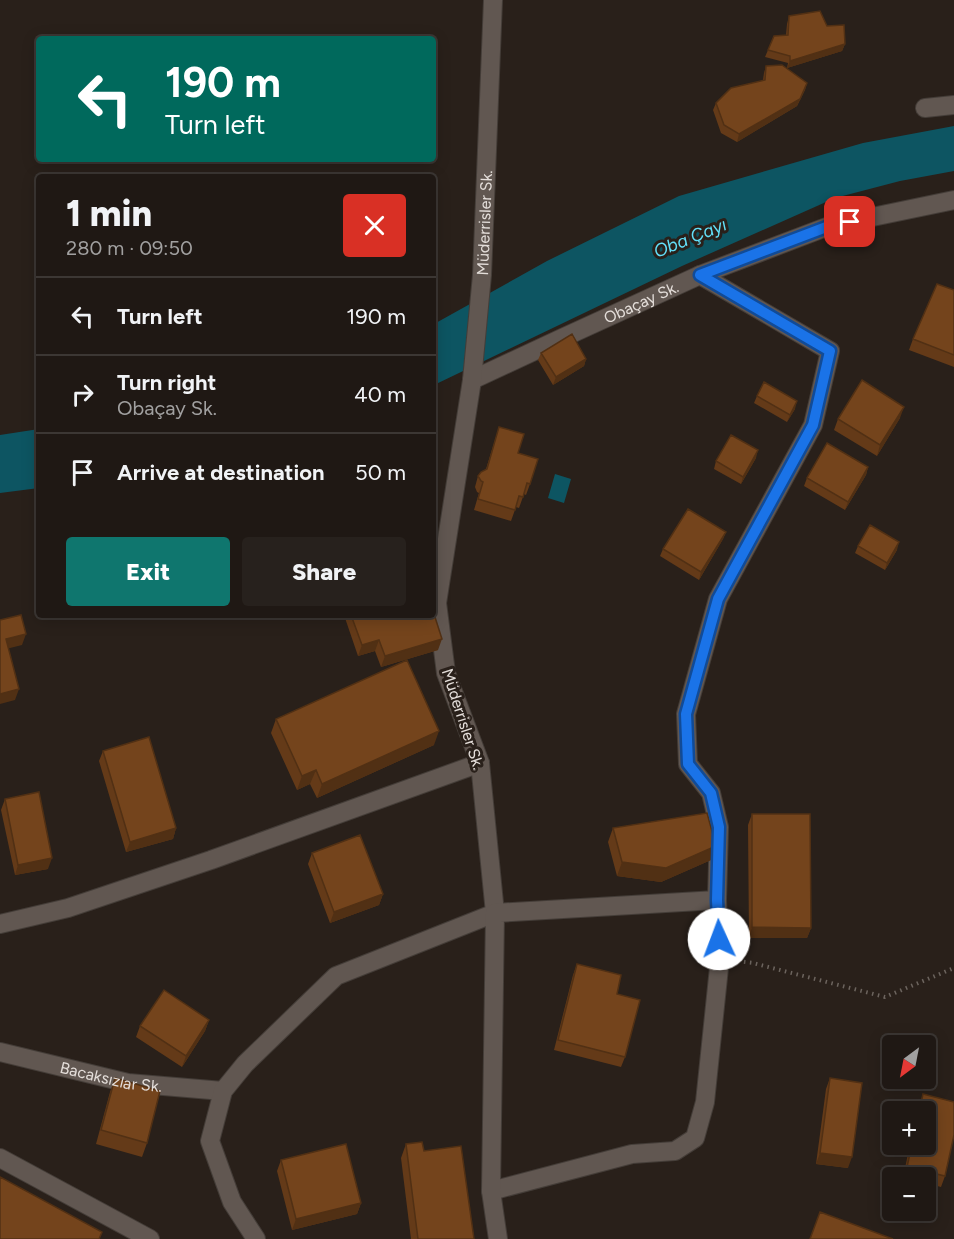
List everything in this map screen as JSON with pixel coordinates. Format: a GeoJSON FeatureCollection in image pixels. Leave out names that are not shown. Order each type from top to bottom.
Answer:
{"type":"FeatureCollection","features":[{"type":"Feature","properties":{"kind":"street","name":"Müderrisler Sk."},"geometry":{"type":"LineString","coordinates":[[494,0],[482,275],[472,380],[437,603],[446,673],[480,763],[495,913],[491,1191],[498,1239]]}},
{"type":"Feature","properties":{"kind":"street"},"geometry":{"type":"LineString","coordinates":[[925,108],[954,105]]}},
{"type":"Feature","properties":{"kind":"street","name":"Obaçay Sk."},"geometry":{"type":"LineString","coordinates":[[472,380],[700,275],[829,226],[954,200]]}},
{"type":"Feature","properties":{"kind":"street"},"geometry":{"type":"LineString","coordinates":[[491,1191],[632,1154],[675,1151],[694,1138],[705,1102],[720,958],[717,900],[719,827],[711,793],[688,764],[686,714],[718,599],[813,425],[830,351],[700,275]]}},
{"type":"Feature","properties":{"kind":"street"},"geometry":{"type":"LineString","coordinates":[[0,924],[68,908],[211,860],[480,763]]}},
{"type":"Feature","properties":{"kind":"street"},"geometry":{"type":"LineString","coordinates":[[256,1239],[232,1202],[210,1141],[224,1091],[245,1064],[336,976],[495,913],[717,900]]}},
{"type":"Feature","properties":{"kind":"street","name":"Bacaksızlar Sk."},"geometry":{"type":"LineString","coordinates":[[0,1052],[128,1083],[224,1091]]}},
{"type":"Feature","properties":{"kind":"street"},"geometry":{"type":"LineString","coordinates":[[0,1158],[150,1239]]}},
{"type":"Feature","properties":{"kind":"path"},"geometry":{"type":"LineString","coordinates":[[720,958],[753,963],[885,997],[954,968]]}},
{"type":"Feature","properties":{"kind":"water","name":"Oba Çayı"},"geometry":{"type":"Polygon","coordinates":[[[954,126],[954,171],[900,181],[835,198],[682,266],[436,384],[436,323],[547,261],[679,196],[863,143],[954,126]]]}},
{"type":"Feature","properties":{"kind":"water"},"geometry":{"type":"Polygon","coordinates":[[[36,429],[36,488],[0,493],[0,435],[36,429]]]}},
{"type":"Feature","properties":{"kind":"water"},"geometry":{"type":"Polygon","coordinates":[[[555,474],[571,479],[564,503],[548,498],[555,474]]]}},
{"type":"Feature","properties":{"kind":"building"},"geometry":{"type":"Polygon","coordinates":[[[820,11],[827,26],[844,25],[845,44],[790,61],[790,56],[768,50],[774,36],[788,35],[789,16],[820,11]]]}},
{"type":"Feature","properties":{"kind":"building"},"geometry":{"type":"Polygon","coordinates":[[[782,65],[807,83],[800,99],[739,134],[724,125],[716,103],[731,88],[765,80],[766,66],[782,65]]]}},
{"type":"Feature","properties":{"kind":"building"},"geometry":{"type":"Polygon","coordinates":[[[937,284],[954,290],[954,355],[913,339],[937,284]]]}},
{"type":"Feature","properties":{"kind":"building"},"geometry":{"type":"Polygon","coordinates":[[[572,334],[586,359],[556,377],[541,353],[572,334]]]}},
{"type":"Feature","properties":{"kind":"building"},"geometry":{"type":"Polygon","coordinates":[[[862,380],[904,407],[880,445],[838,419],[862,380]]]}},
{"type":"Feature","properties":{"kind":"building"},"geometry":{"type":"Polygon","coordinates":[[[764,382],[797,401],[790,415],[757,396],[764,382]]]}},
{"type":"Feature","properties":{"kind":"building"},"geometry":{"type":"Polygon","coordinates":[[[499,427],[524,434],[518,453],[538,459],[530,484],[527,483],[523,497],[519,496],[515,510],[478,499],[483,482],[478,476],[487,469],[499,427]]]}},
{"type":"Feature","properties":{"kind":"building"},"geometry":{"type":"Polygon","coordinates":[[[731,435],[758,450],[743,477],[716,461],[731,435]]]}},
{"type":"Feature","properties":{"kind":"building"},"geometry":{"type":"Polygon","coordinates":[[[827,443],[868,467],[848,502],[807,478],[827,443]]]}},
{"type":"Feature","properties":{"kind":"building"},"geometry":{"type":"Polygon","coordinates":[[[688,509],[726,532],[701,572],[663,549],[688,509]]]}},
{"type":"Feature","properties":{"kind":"building"},"geometry":{"type":"Polygon","coordinates":[[[870,525],[899,542],[887,563],[858,546],[870,525]]]}},
{"type":"Feature","properties":{"kind":"building"},"geometry":{"type":"Polygon","coordinates":[[[21,615],[26,634],[6,639],[19,689],[0,694],[0,620],[21,615]]]}},
{"type":"Feature","properties":{"kind":"building"},"geometry":{"type":"Polygon","coordinates":[[[352,618],[435,618],[442,639],[385,656],[379,640],[362,645],[352,618]]]}},
{"type":"Feature","properties":{"kind":"building"},"geometry":{"type":"Polygon","coordinates":[[[407,660],[439,731],[322,784],[316,770],[302,776],[276,719],[407,660]]]}},
{"type":"Feature","properties":{"kind":"building"},"geometry":{"type":"Polygon","coordinates":[[[149,737],[176,828],[130,842],[103,751],[149,737]]]}},
{"type":"Feature","properties":{"kind":"building"},"geometry":{"type":"Polygon","coordinates":[[[39,792],[52,858],[18,865],[5,799],[39,792]]]}},
{"type":"Feature","properties":{"kind":"building"},"geometry":{"type":"Polygon","coordinates":[[[707,813],[716,846],[666,868],[622,862],[613,828],[707,813]]]}},
{"type":"Feature","properties":{"kind":"building"},"geometry":{"type":"Polygon","coordinates":[[[752,814],[810,814],[811,928],[752,927],[752,814]]]}},
{"type":"Feature","properties":{"kind":"building"},"geometry":{"type":"Polygon","coordinates":[[[360,835],[383,894],[334,912],[312,853],[360,835]]]}},
{"type":"Feature","properties":{"kind":"building"},"geometry":{"type":"Polygon","coordinates":[[[577,964],[621,975],[617,994],[640,1000],[625,1057],[558,1040],[577,964]]]}},
{"type":"Feature","properties":{"kind":"building"},"geometry":{"type":"Polygon","coordinates":[[[164,990],[209,1020],[186,1056],[140,1026],[164,990]]]}},
{"type":"Feature","properties":{"kind":"building"},"geometry":{"type":"Polygon","coordinates":[[[115,1078],[160,1091],[147,1143],[101,1130],[115,1078]]]}},
{"type":"Feature","properties":{"kind":"building"},"geometry":{"type":"Polygon","coordinates":[[[830,1078],[862,1083],[852,1157],[820,1153],[830,1078]]]}},
{"type":"Feature","properties":{"kind":"building"},"geometry":{"type":"Polygon","coordinates":[[[923,1094],[954,1102],[954,1135],[945,1176],[936,1174],[936,1167],[907,1167],[910,1155],[936,1155],[936,1101],[921,1101],[923,1094]]]}},
{"type":"Feature","properties":{"kind":"building"},"geometry":{"type":"Polygon","coordinates":[[[422,1142],[424,1151],[461,1146],[474,1239],[418,1239],[406,1144],[422,1142]]]}},
{"type":"Feature","properties":{"kind":"building"},"geometry":{"type":"Polygon","coordinates":[[[346,1144],[361,1203],[296,1219],[281,1160],[346,1144]]]}},
{"type":"Feature","properties":{"kind":"building"},"geometry":{"type":"Polygon","coordinates":[[[0,1177],[102,1232],[99,1239],[0,1239],[0,1177]]]}},
{"type":"Feature","properties":{"kind":"building"},"geometry":{"type":"Polygon","coordinates":[[[820,1212],[893,1239],[810,1239],[820,1212]]]}},
{"type":"Feature","properties":{"kind":"route"},"geometry":{"type":"LineString","coordinates":[[719,939],[717,900],[719,827],[711,793],[688,764],[686,714],[718,599],[813,425],[830,351],[700,275],[829,226],[850,222]]}}]}
